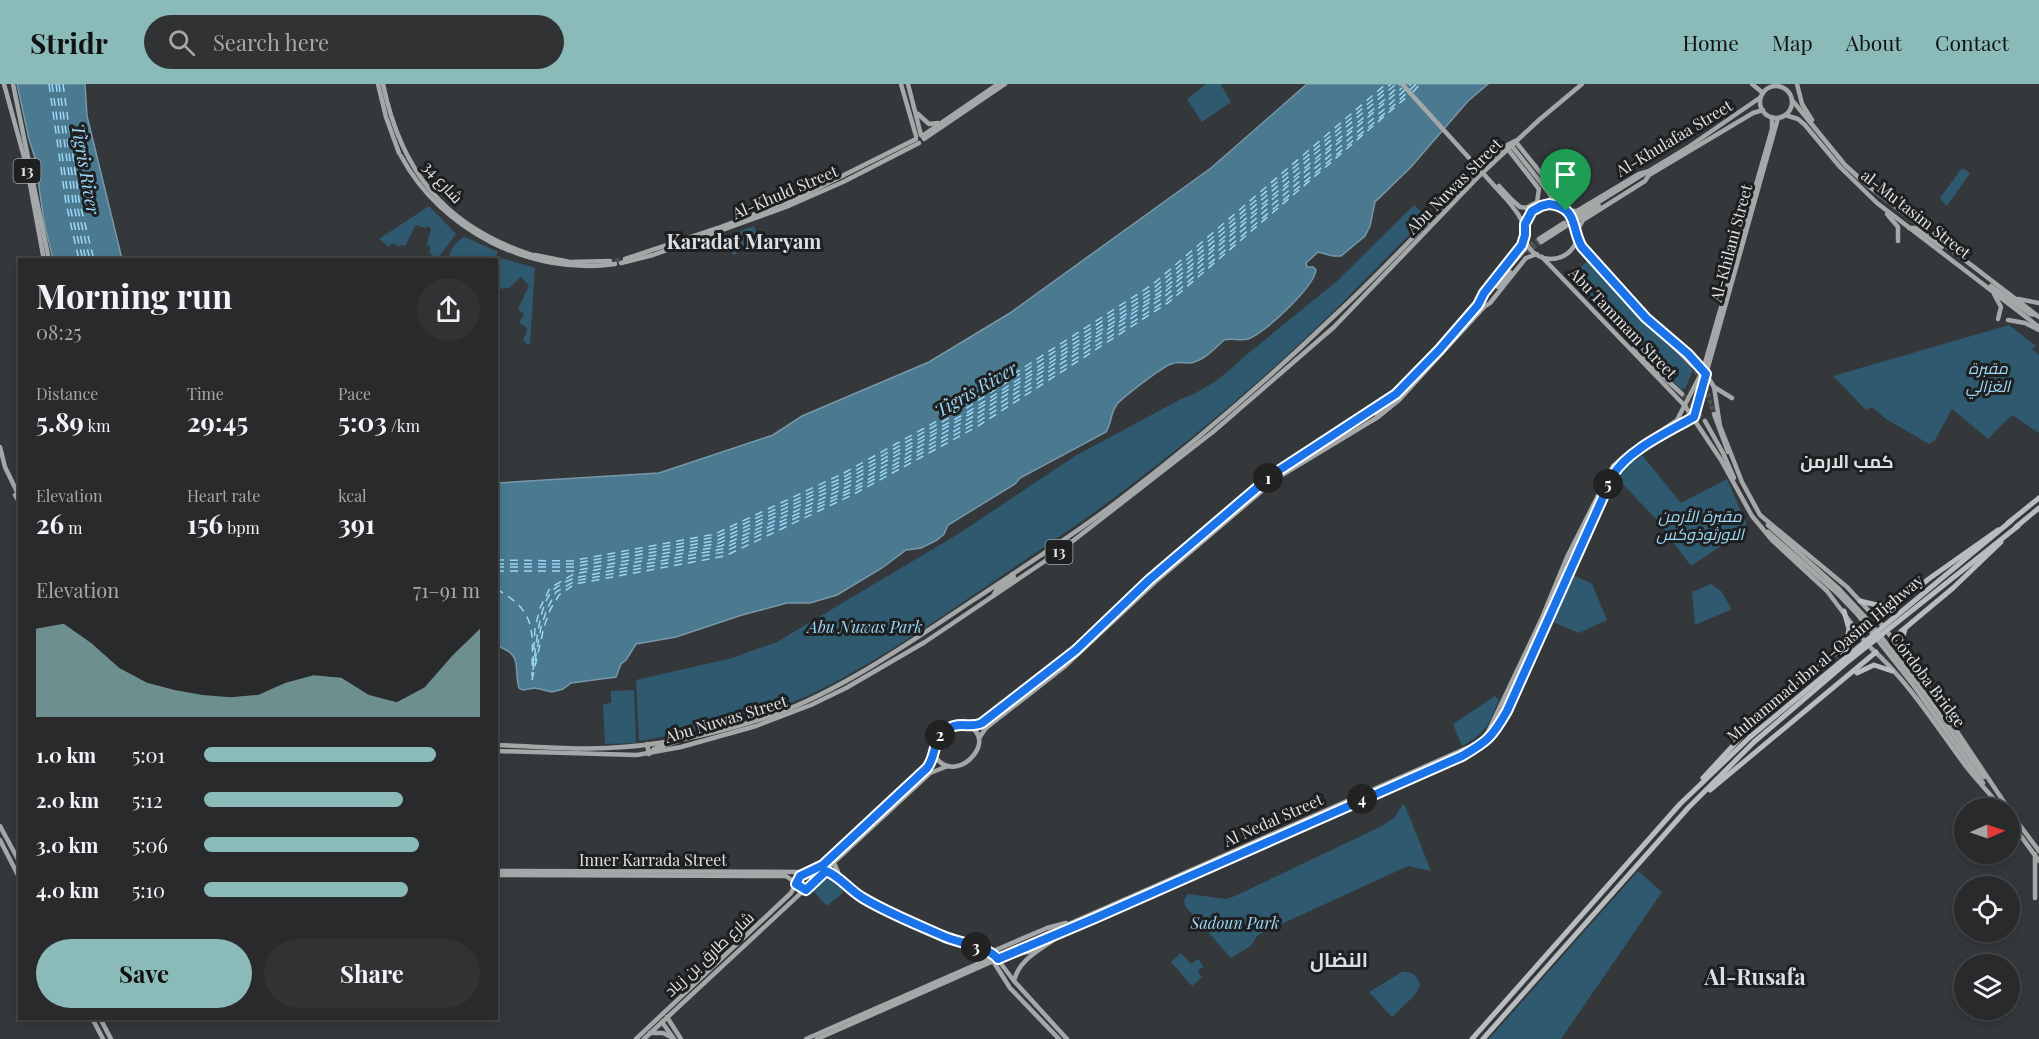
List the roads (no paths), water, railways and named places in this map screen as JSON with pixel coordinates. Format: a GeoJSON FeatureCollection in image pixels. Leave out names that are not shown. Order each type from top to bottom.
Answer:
{"type":"FeatureCollection","features":[{"type":"Feature","properties":{"kind":"highway","name":"Muhammad ibn al-Qasim Highway"},"geometry":{"type":"LineString","coordinates":[[1472,1039],[1680,804],[1750,737],[2039,498]]}},
{"type":"Feature","properties":{"kind":"highway","name":"Muhammad ibn al-Qasim Highway"},"geometry":{"type":"LineString","coordinates":[[1484,1039],[1688,808],[1754,742],[1838,670],[2039,508]]}},
{"type":"Feature","properties":{"kind":"highway"},"geometry":{"type":"LineString","coordinates":[[1876,622],[1898,601],[2011,521]]}},
{"type":"Feature","properties":{"kind":"highway"},"geometry":{"type":"LineString","coordinates":[[1891,636],[1943,596],[2018,526]]}},
{"type":"Feature","properties":{"kind":"highway"},"geometry":{"type":"LineString","coordinates":[[1860,601],[1876,605],[1898,601]]}},
{"type":"Feature","properties":{"kind":"highway"},"geometry":{"type":"LineString","coordinates":[[1844,608],[1849,629],[1846,645]]}},
{"type":"Feature","properties":{"kind":"highway"},"geometry":{"type":"LineString","coordinates":[[1906,626],[1902,638],[1908,658]]}},
{"type":"Feature","properties":{"kind":"highway"},"geometry":{"type":"LineString","coordinates":[[1680,804],[1766,710],[1862,633]]}},
{"type":"Feature","properties":{"kind":"highway"},"geometry":{"type":"LineString","coordinates":[[1688,808],[1876,650]]}},
{"type":"Feature","properties":{"kind":"highway"},"geometry":{"type":"LineString","coordinates":[[1849,675],[1874,665],[1892,671]]}},
{"type":"Feature","properties":{"kind":"main road","name":"13"},"geometry":{"type":"LineString","coordinates":[[4,84],[24,158],[44,258]]}},
{"type":"Feature","properties":{"kind":"main road","name":"13"},"geometry":{"type":"LineString","coordinates":[[13,84],[50,258]]}},
{"type":"Feature","properties":{"kind":"main road","name":"شارع 34"},"geometry":{"type":"LineString","coordinates":[[380,84],[386,117],[400,154],[418,182],[436,202],[454,218],[502,248],[551,263],[576,264]]}},
{"type":"Feature","properties":{"kind":"main road","name":"شارع 34"},"geometry":{"type":"LineString","coordinates":[[380,84],[392,124],[416,171],[436,196],[455,214],[477,230],[504,244],[534,255],[576,264]]}},
{"type":"Feature","properties":{"kind":"main road"},"geometry":{"type":"LineString","coordinates":[[902,84],[920,138]]}},
{"type":"Feature","properties":{"kind":"main road"},"geometry":{"type":"LineString","coordinates":[[908,84],[916,111],[920,138]]}},
{"type":"Feature","properties":{"kind":"main road","name":"Al-Khuld Street"},"geometry":{"type":"LineString","coordinates":[[920,138],[998,84]]}},
{"type":"Feature","properties":{"kind":"main road","name":"Al-Khuld Street"},"geometry":{"type":"LineString","coordinates":[[576,264],[618,262],[798,198],[920,138],[1005,84]]}},
{"type":"Feature","properties":{"kind":"main road"},"geometry":{"type":"LineString","coordinates":[[1404,84],[1510,201],[1525,228]]}},
{"type":"Feature","properties":{"kind":"main road"},"geometry":{"type":"LineString","coordinates":[[1510,145],[1582,84]]}},
{"type":"Feature","properties":{"kind":"main road"},"geometry":{"type":"LineString","coordinates":[[1752,84],[1762,95],[1763,110],[1772,117],[1785,116],[1792,106],[1791,97],[1783,85],[1768,89],[1762,95]]}},
{"type":"Feature","properties":{"kind":"main road"},"geometry":{"type":"LineString","coordinates":[[1762,84],[1768,89]]}},
{"type":"Feature","properties":{"kind":"main road"},"geometry":{"type":"LineString","coordinates":[[1791,97],[1796,84]]}},
{"type":"Feature","properties":{"kind":"main road"},"geometry":{"type":"LineString","coordinates":[[1796,84],[1802,104],[1829,144]]}},
{"type":"Feature","properties":{"kind":"main road","name":"Al-Khulafaa Street"},"geometry":{"type":"LineString","coordinates":[[1577,231],[1583,220],[1643,182],[1648,174],[1762,95]]}},
{"type":"Feature","properties":{"kind":"main road","name":"al-Mu'tasim Street"},"geometry":{"type":"LineString","coordinates":[[1791,97],[1845,165],[1867,186],[2012,296],[2039,329]]}},
{"type":"Feature","properties":{"kind":"main road","name":"Al-Khulafaa Street"},"geometry":{"type":"LineString","coordinates":[[1564,209],[1577,211],[1637,174],[1648,174],[1753,113],[1763,110]]}},
{"type":"Feature","properties":{"kind":"main road"},"geometry":{"type":"LineString","coordinates":[[916,111],[926,123],[932,125],[941,123]]}},
{"type":"Feature","properties":{"kind":"main road","name":"al-Mu'tasim Street"},"geometry":{"type":"LineString","coordinates":[[1785,116],[1797,119],[1812,131],[1840,167],[1878,203],[2020,312],[2029,315]]}},
{"type":"Feature","properties":{"kind":"main road","name":"Al-Khilani Street"},"geometry":{"type":"LineString","coordinates":[[1705,372],[1772,129],[1772,117]]}},
{"type":"Feature","properties":{"kind":"main road","name":"Al-Khilani Street"},"geometry":{"type":"LineString","coordinates":[[1705,372],[1778,118]]}},
{"type":"Feature","properties":{"kind":"main road"},"geometry":{"type":"LineString","coordinates":[[1510,145],[1539,189],[1537,202],[1526,208]]}},
{"type":"Feature","properties":{"kind":"main road"},"geometry":{"type":"LineString","coordinates":[[1510,145],[1550,194],[1552,201],[1549,204]]}},
{"type":"Feature","properties":{"kind":"main road"},"geometry":{"type":"LineString","coordinates":[[1510,145],[1556,192],[1564,209],[1573,219],[1577,238],[1572,249],[1565,256],[1552,259],[1540,255],[1530,246],[1525,235],[1525,228],[1529,215],[1537,207]]}},
{"type":"Feature","properties":{"kind":"main road","name":"Abu Nuwas Street"},"geometry":{"type":"LineString","coordinates":[[498,745],[605,748],[682,738],[754,721],[785,710],[839,684],[920,636],[1114,504],[1164,465],[1279,369],[1382,271],[1477,172],[1510,145]]}},
{"type":"Feature","properties":{"kind":"main road","name":"Abu Nuwas Street"},"geometry":{"type":"LineString","coordinates":[[498,751],[632,755],[649,754],[698,742],[765,723],[823,700],[925,642],[1075,540],[1214,431],[1320,339],[1510,145]]}},
{"type":"Feature","properties":{"kind":"main road"},"geometry":{"type":"LineString","coordinates":[[1577,217],[1648,174]]}},
{"type":"Feature","properties":{"kind":"main road"},"geometry":{"type":"LineString","coordinates":[[1510,201],[1526,208],[1549,204],[1564,209]]}},
{"type":"Feature","properties":{"kind":"main road"},"geometry":{"type":"LineString","coordinates":[[1878,203],[1898,227],[1898,241]]}},
{"type":"Feature","properties":{"kind":"main road"},"geometry":{"type":"LineString","coordinates":[[1904,214],[1921,214]]}},
{"type":"Feature","properties":{"kind":"main road"},"geometry":{"type":"LineString","coordinates":[[1540,240],[1565,225]]}},
{"type":"Feature","properties":{"kind":"main road"},"geometry":{"type":"LineString","coordinates":[[1909,228],[1916,228],[1967,263]]}},
{"type":"Feature","properties":{"kind":"main road"},"geometry":{"type":"LineString","coordinates":[[979,738],[986,728],[1064,667],[1155,582],[1264,488],[1377,417],[1406,394],[1482,305],[1484,293],[1516,254],[1525,235]]}},
{"type":"Feature","properties":{"kind":"main road"},"geometry":{"type":"LineString","coordinates":[[1577,238],[1582,247],[1658,332],[1692,365]]}},
{"type":"Feature","properties":{"kind":"main road"},"geometry":{"type":"LineString","coordinates":[[1377,417],[1378,411],[1490,297],[1526,250]]}},
{"type":"Feature","properties":{"kind":"main road"},"geometry":{"type":"LineString","coordinates":[[1482,305],[1490,303],[1526,258],[1540,255]]}},
{"type":"Feature","properties":{"kind":"main road","name":"Abu Tammam Street"},"geometry":{"type":"LineString","coordinates":[[1540,255],[1685,406],[1721,460],[1759,524],[1772,540],[1812,575],[1844,608],[1862,633]]}},
{"type":"Feature","properties":{"kind":"main road"},"geometry":{"type":"LineString","coordinates":[[1971,273],[2039,322]]}},
{"type":"Feature","properties":{"kind":"main road"},"geometry":{"type":"LineString","coordinates":[[1991,290],[2001,307],[1998,319]]}},
{"type":"Feature","properties":{"kind":"main road"},"geometry":{"type":"LineString","coordinates":[[2012,296],[2039,304]]}},
{"type":"Feature","properties":{"kind":"main road"},"geometry":{"type":"LineString","coordinates":[[2029,315],[2039,304]]}},
{"type":"Feature","properties":{"kind":"main road"},"geometry":{"type":"LineString","coordinates":[[2029,315],[2038,316]]}},
{"type":"Feature","properties":{"kind":"main road"},"geometry":{"type":"LineString","coordinates":[[1646,318],[1688,354],[1705,372],[1714,387],[1720,426],[1742,482]]}},
{"type":"Feature","properties":{"kind":"main road"},"geometry":{"type":"LineString","coordinates":[[2008,320],[2025,323],[2039,329]]}},
{"type":"Feature","properties":{"kind":"main road"},"geometry":{"type":"LineString","coordinates":[[1621,338],[1682,394]]}},
{"type":"Feature","properties":{"kind":"main road"},"geometry":{"type":"LineString","coordinates":[[1694,417],[1705,372]]}},
{"type":"Feature","properties":{"kind":"main road","name":"Al Nedal Street"},"geometry":{"type":"LineString","coordinates":[[1064,932],[1462,756],[1483,744],[1494,733],[1507,711],[1570,551],[1615,463],[1677,420],[1705,372]]}},
{"type":"Feature","properties":{"kind":"main road"},"geometry":{"type":"LineString","coordinates":[[1714,387],[1732,398]]}},
{"type":"Feature","properties":{"kind":"main road"},"geometry":{"type":"LineString","coordinates":[[970,727],[979,738],[978,749],[972,758],[959,765],[948,766],[938,760],[935,754],[935,742],[944,731],[957,725],[970,727],[982,723],[1068,656],[1149,580],[1272,475],[1396,394]]}},
{"type":"Feature","properties":{"kind":"main road"},"geometry":{"type":"LineString","coordinates":[[1714,414],[1725,446],[1760,515],[1852,592],[1876,622]]}},
{"type":"Feature","properties":{"kind":"main road","name":"Al Nedal Street"},"geometry":{"type":"LineString","coordinates":[[994,957],[1024,940],[1072,923],[1480,742],[1488,732],[1512,682],[1524,664],[1617,468],[1671,429],[1694,417]]}},
{"type":"Feature","properties":{"kind":"main road"},"geometry":{"type":"LineString","coordinates":[[1705,421],[1726,459],[1742,497]]}},
{"type":"Feature","properties":{"kind":"main road"},"geometry":{"type":"LineString","coordinates":[[1352,423],[1356,424],[1356,429]]}},
{"type":"Feature","properties":{"kind":"main road"},"geometry":{"type":"LineString","coordinates":[[0,447],[7,474],[18,494]]}},
{"type":"Feature","properties":{"kind":"main road"},"geometry":{"type":"LineString","coordinates":[[0,463],[18,500]]}},
{"type":"Feature","properties":{"kind":"main road","name":"Córdoba Bridge"},"geometry":{"type":"LineString","coordinates":[[1760,515],[1867,620],[1991,789]]}},
{"type":"Feature","properties":{"kind":"main road","name":"Córdoba Bridge"},"geometry":{"type":"LineString","coordinates":[[1759,524],[1838,590]]}},
{"type":"Feature","properties":{"kind":"main road"},"geometry":{"type":"LineString","coordinates":[[1070,534],[1075,540]]}},
{"type":"Feature","properties":{"kind":"main road"},"geometry":{"type":"LineString","coordinates":[[1569,570],[1567,567],[1570,551]]}},
{"type":"Feature","properties":{"kind":"main road"},"geometry":{"type":"LineString","coordinates":[[992,598],[997,589],[1014,577],[1012,574]]}},
{"type":"Feature","properties":{"kind":"main road"},"geometry":{"type":"LineString","coordinates":[[1852,592],[1853,602]]}},
{"type":"Feature","properties":{"kind":"main road"},"geometry":{"type":"LineString","coordinates":[[920,636],[925,642]]}},
{"type":"Feature","properties":{"kind":"main road"},"geometry":{"type":"LineString","coordinates":[[1887,644],[1891,636],[1908,658],[1982,767],[1996,798]]}},
{"type":"Feature","properties":{"kind":"main road"},"geometry":{"type":"LineString","coordinates":[[1876,650],[1971,773],[1999,798]]}},
{"type":"Feature","properties":{"kind":"main road"},"geometry":{"type":"LineString","coordinates":[[1906,667],[1914,668]]}},
{"type":"Feature","properties":{"kind":"main road"},"geometry":{"type":"LineString","coordinates":[[1900,674],[1901,681]]}},
{"type":"Feature","properties":{"kind":"main road"},"geometry":{"type":"LineString","coordinates":[[1507,711],[1506,703],[1512,682]]}},
{"type":"Feature","properties":{"kind":"main road"},"geometry":{"type":"LineString","coordinates":[[1494,733],[1502,703]]}},
{"type":"Feature","properties":{"kind":"main road"},"geometry":{"type":"LineString","coordinates":[[696,735],[698,742]]}},
{"type":"Feature","properties":{"kind":"main road"},"geometry":{"type":"LineString","coordinates":[[649,754],[654,749],[682,738]]}},
{"type":"Feature","properties":{"kind":"main road"},"geometry":{"type":"LineString","coordinates":[[647,744],[649,754]]}},
{"type":"Feature","properties":{"kind":"main road","name":"شارع طارق بن زياد"},"geometry":{"type":"LineString","coordinates":[[666,1015],[785,898],[800,876],[823,865],[927,768],[935,754]]}},
{"type":"Feature","properties":{"kind":"main road","name":"شارع طارق بن زياد"},"geometry":{"type":"LineString","coordinates":[[636,1039],[806,890],[930,772],[948,766]]}},
{"type":"Feature","properties":{"kind":"main road"},"geometry":{"type":"LineString","coordinates":[[0,826],[18,859]]}},
{"type":"Feature","properties":{"kind":"main road"},"geometry":{"type":"LineString","coordinates":[[2020,827],[2037,853],[2039,861]]}},
{"type":"Feature","properties":{"kind":"main road"},"geometry":{"type":"LineString","coordinates":[[2020,833],[2037,853],[2035,898]]}},
{"type":"Feature","properties":{"kind":"main road"},"geometry":{"type":"LineString","coordinates":[[0,840],[18,875]]}},
{"type":"Feature","properties":{"kind":"main road"},"geometry":{"type":"LineString","coordinates":[[834,863],[841,879],[850,889],[865,899],[994,957],[1067,1039]]}},
{"type":"Feature","properties":{"kind":"main road"},"geometry":{"type":"LineString","coordinates":[[826,871],[841,879]]}},
{"type":"Feature","properties":{"kind":"main road","name":"Inner Karrada Street"},"geometry":{"type":"LineString","coordinates":[[498,873],[826,871]]}},
{"type":"Feature","properties":{"kind":"main road","name":"Inner Karrada Street"},"geometry":{"type":"LineString","coordinates":[[498,873],[786,876],[806,890]]}},
{"type":"Feature","properties":{"kind":"main road"},"geometry":{"type":"LineString","coordinates":[[1014,981],[1016,971],[1023,963],[1064,932]]}},
{"type":"Feature","properties":{"kind":"main road"},"geometry":{"type":"LineString","coordinates":[[806,1039],[994,957],[1014,952],[1064,932]]}},
{"type":"Feature","properties":{"kind":"main road"},"geometry":{"type":"LineString","coordinates":[[1014,952],[1028,952],[1048,944]]}},
{"type":"Feature","properties":{"kind":"main road"},"geometry":{"type":"LineString","coordinates":[[817,1039],[994,957]]}},
{"type":"Feature","properties":{"kind":"main road"},"geometry":{"type":"LineString","coordinates":[[994,957],[1010,988],[1059,1039]]}},
{"type":"Feature","properties":{"kind":"main road"},"geometry":{"type":"LineString","coordinates":[[666,1015],[681,1039]]}},
{"type":"Feature","properties":{"kind":"main road"},"geometry":{"type":"LineString","coordinates":[[661,1019],[674,1039]]}},
{"type":"Feature","properties":{"kind":"main road","name":"شارع طارق بن زياد"},"geometry":{"type":"LineString","coordinates":[[644,1039],[661,1019]]}},
{"type":"Feature","properties":{"kind":"main road"},"geometry":{"type":"LineString","coordinates":[[93,1020],[103,1039]]}},
{"type":"Feature","properties":{"kind":"main road"},"geometry":{"type":"LineString","coordinates":[[101,1020],[111,1039]]}},
{"type":"Feature","properties":{"kind":"main road"},"geometry":{"type":"LineString","coordinates":[[650,1033],[663,1034],[674,1039]]}},
{"type":"Feature","properties":{"kind":"water","name":"Tigris River"},"geometry":{"type":"Polygon","coordinates":[[[17,84],[85,84],[87,116],[122,258],[53,258],[44,222],[35,158],[17,84]]]}},
{"type":"Feature","properties":{"kind":"water","name":"Tigris River"},"geometry":{"type":"Polygon","coordinates":[[[1307,84],[1488,84],[1468,101],[1411,167],[1375,202],[1370,226],[1365,236],[1341,256],[1318,252],[1306,263],[1307,267],[1313,267],[1316,270],[1313,278],[1298,298],[1265,328],[1248,339],[1224,340],[1209,354],[1195,362],[1178,362],[1166,366],[1118,403],[1106,432],[1020,478],[1015,484],[948,525],[944,534],[937,540],[921,548],[906,550],[882,568],[837,595],[810,603],[787,603],[676,637],[636,644],[621,664],[616,677],[571,683],[563,689],[552,692],[535,688],[523,690],[519,688],[514,658],[511,653],[498,646],[498,483],[659,473],[773,435],[802,416],[929,362],[1010,313],[1211,168],[1307,84]]]}},
{"type":"Feature","properties":{"kind":"tunnel"},"geometry":{"type":"LineString","coordinates":[[1564,223],[1576,216]]}},
{"type":"Feature","properties":{"kind":"tunnel"},"geometry":{"type":"LineString","coordinates":[[1566,226],[1578,219]]}},
{"type":"Feature","properties":{"kind":"tunnel"},"geometry":{"type":"LineString","coordinates":[[1525,249],[1539,239]]}},
{"type":"Feature","properties":{"kind":"tunnel"},"geometry":{"type":"LineString","coordinates":[[1527,252],[1541,242]]}},
{"type":"Feature","properties":{"kind":"tunnel"},"geometry":{"type":"LineString","coordinates":[[615,261],[620,260]]}},
{"type":"Feature","properties":{"kind":"tunnel"},"geometry":{"type":"LineString","coordinates":[[1692,365],[1706,388],[1714,414]]}},
{"type":"Feature","properties":{"kind":"tunnel"},"geometry":{"type":"LineString","coordinates":[[1682,394],[1705,421]]}},
{"type":"Feature","properties":{"kind":"district","name":"Karadat Maryam"},"geometry":{"type":"Point","coordinates":[744,242]}},
{"type":"Feature","properties":{"kind":"district","name":"كمب الارمن"},"geometry":{"type":"Point","coordinates":[1847,462]}},
{"type":"Feature","properties":{"kind":"district","name":"النضال"},"geometry":{"type":"Point","coordinates":[1339,960]}},
{"type":"Feature","properties":{"kind":"district","name":"Al-Rusafa"},"geometry":{"type":"Point","coordinates":[1755,977]}},
{"type":"Feature","properties":{"kind":"park label","name":"مقبرة الغزالي"},"geometry":{"type":"Point","coordinates":[1988,377]}},
{"type":"Feature","properties":{"kind":"park label","name":"مقبرة الأرمن الاورثوذوكس"},"geometry":{"type":"Point","coordinates":[1700,525]}},
{"type":"Feature","properties":{"kind":"park label","name":"Abu Nuwas Park"},"geometry":{"type":"Point","coordinates":[865,627]}},
{"type":"Feature","properties":{"kind":"park label","name":"Sadoun Park"},"geometry":{"type":"Point","coordinates":[1235,923]}}]}
